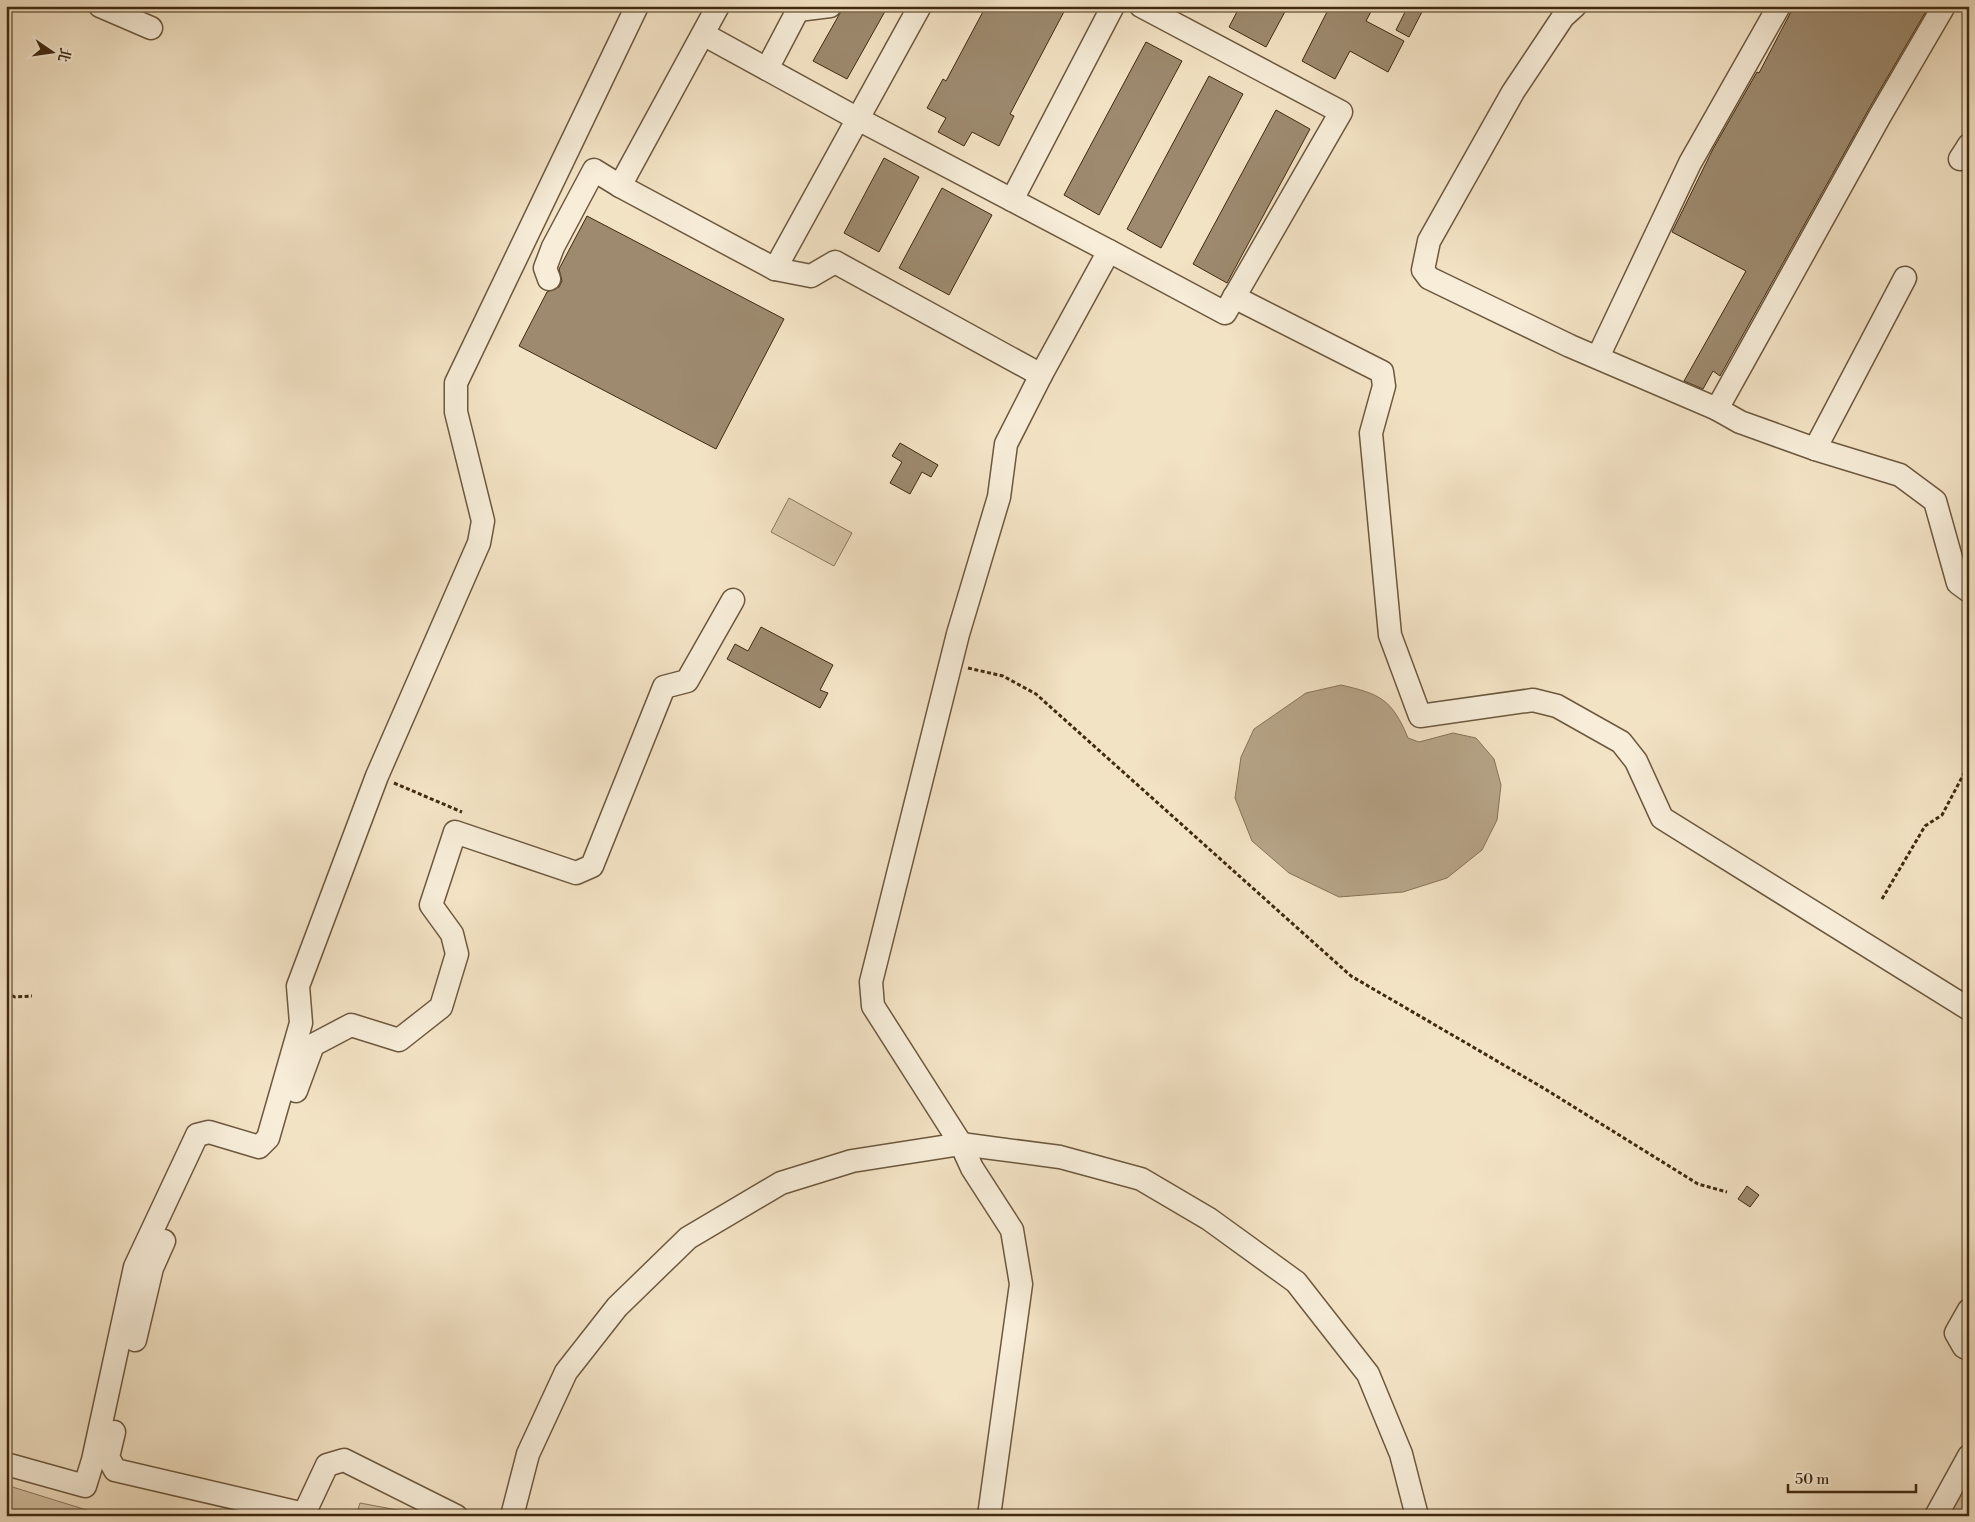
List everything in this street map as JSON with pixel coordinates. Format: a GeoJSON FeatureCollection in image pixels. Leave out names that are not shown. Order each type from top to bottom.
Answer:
{"type":"FeatureCollection","features":[{"type":"Feature","properties":{"kind":"street"},"geometry":{"type":"LineString","coordinates":[[100,6],[151,28]]}},
{"type":"Feature","properties":{"kind":"street"},"geometry":{"type":"LineString","coordinates":[[6,1464],[84,1486],[93,1460],[135,1266],[197,1135],[209,1132],[259,1147],[268,1138],[301,1023],[298,986],[377,776],[479,543],[483,521],[456,412],[456,383],[637,6]]}},
{"type":"Feature","properties":{"kind":"street"},"geometry":{"type":"LineString","coordinates":[[620,186],[718,6]]}},
{"type":"Feature","properties":{"kind":"street"},"geometry":{"type":"LineString","coordinates":[[768,69],[799,8],[830,6]]}},
{"type":"Feature","properties":{"kind":"street"},"geometry":{"type":"LineString","coordinates":[[775,269],[920,6]]}},
{"type":"Feature","properties":{"kind":"street"},"geometry":{"type":"LineString","coordinates":[[1012,200],[1113,6]]}},
{"type":"Feature","properties":{"kind":"street"},"geometry":{"type":"LineString","coordinates":[[703,34],[858,119],[1225,313],[1341,112],[1141,6]]}},
{"type":"Feature","properties":{"kind":"street"},"geometry":{"type":"LineString","coordinates":[[1575,6],[1563,17],[1513,92],[1430,242],[1423,270],[1430,278],[1598,357],[1717,409],[1740,422],[1816,449],[1900,475],[1934,501],[1958,584],[1969,591]]}},
{"type":"Feature","properties":{"kind":"street"},"geometry":{"type":"LineString","coordinates":[[1598,357],[1690,163],[1779,6]]}},
{"type":"Feature","properties":{"kind":"street"},"geometry":{"type":"LineString","coordinates":[[1717,409],[1881,114],[1944,6]]}},
{"type":"Feature","properties":{"kind":"street"},"geometry":{"type":"LineString","coordinates":[[549,280],[545,268],[553,247],[594,170],[620,186],[775,269],[811,276],[835,262],[1041,375]]}},
{"type":"Feature","properties":{"kind":"street"},"geometry":{"type":"LineString","coordinates":[[989,1516],[1020,1284],[1012,1230],[972,1168],[961,1144],[873,1006],[871,982],[950,664],[999,497],[1006,444],[1041,375],[1109,251]]}},
{"type":"Feature","properties":{"kind":"street"},"geometry":{"type":"LineString","coordinates":[[1816,449],[1905,278]]}},
{"type":"Feature","properties":{"kind":"street"},"geometry":{"type":"LineString","coordinates":[[1234,298],[1382,372],[1384,386],[1371,433],[1390,635],[1420,716],[1533,700],[1557,706],[1621,742],[1636,761],[1662,818],[1969,1009]]}},
{"type":"Feature","properties":{"kind":"street"},"geometry":{"type":"LineString","coordinates":[[456,1516],[344,1460],[327,1465],[304,1514],[115,1470],[108,1458],[152,1268],[208,1149],[216,1146],[259,1160],[274,1153],[313,1045],[351,1025],[399,1040],[442,1007],[457,954],[452,934],[431,905],[455,832],[576,873],[592,866],[664,687],[687,681],[733,600]]}},
{"type":"Feature","properties":{"kind":"street"},"geometry":{"type":"LineString","coordinates":[[512,1516],[528,1454],[566,1372],[617,1307],[688,1238],[781,1182],[852,1161],[961,1144],[1060,1157],[1141,1180],[1209,1219],[1296,1282],[1368,1374],[1401,1454],[1417,1516]]}},
{"type":"Feature","properties":{"kind":"street"},"geometry":{"type":"LineString","coordinates":[[1969,1310],[1956,1333],[1964,1347],[1969,1349]]}},
{"type":"Feature","properties":{"kind":"street"},"geometry":{"type":"LineString","coordinates":[[1936,1516],[1969,1456]]}},
{"type":"Feature","properties":{"kind":"path"},"geometry":{"type":"LineString","coordinates":[[950,664],[1004,676],[1036,694],[1351,976],[1546,1088],[1698,1184],[1727,1192]]}},
{"type":"Feature","properties":{"kind":"path"},"geometry":{"type":"LineString","coordinates":[[1882,899],[1925,826],[1942,815],[1969,764]]}},
{"type":"Feature","properties":{"kind":"path"},"geometry":{"type":"LineString","coordinates":[[6,993],[15,997],[32,996]]}},
{"type":"Feature","properties":{"kind":"shaded area"},"geometry":{"type":"Polygon","coordinates":[[[789,498],[852,533],[834,566],[771,532],[789,498]]]}},
{"type":"Feature","properties":{"kind":"shaded area"},"geometry":{"type":"Polygon","coordinates":[[[1341,685],[1375,695],[1383,700],[1396,715],[1408,738],[1419,742],[1453,733],[1476,738],[1494,759],[1501,785],[1497,820],[1482,850],[1447,878],[1403,892],[1339,897],[1289,873],[1252,841],[1235,798],[1241,757],[1254,729],[1306,693],[1341,685]]]}},
{"type":"Feature","properties":{"kind":"shaded area"},"geometry":{"type":"Polygon","coordinates":[[[1969,1453],[1969,1516],[1936,1516],[1969,1453]]]}},
{"type":"Feature","properties":{"kind":"shaded area"},"geometry":{"type":"Polygon","coordinates":[[[6,1485],[106,1516],[6,1516],[6,1485]]]}},
{"type":"Feature","properties":{"kind":"shaded area"},"geometry":{"type":"Polygon","coordinates":[[[360,1503],[419,1514],[420,1516],[356,1516],[360,1503]]]}},
{"type":"Feature","properties":{"kind":"building"},"geometry":{"type":"Polygon","coordinates":[[[844,6],[888,6],[847,79],[813,61],[844,6]]]}},
{"type":"Feature","properties":{"kind":"building"},"geometry":{"type":"Polygon","coordinates":[[[986,6],[1067,6],[1010,114],[1014,116],[999,146],[972,132],[964,146],[938,132],[946,118],[927,108],[943,79],[946,81],[986,6]]]}},
{"type":"Feature","properties":{"kind":"building"},"geometry":{"type":"Polygon","coordinates":[[[1240,6],[1288,6],[1266,47],[1229,27],[1240,6]]]}},
{"type":"Feature","properties":{"kind":"building"},"geometry":{"type":"Polygon","coordinates":[[[1330,6],[1374,6],[1366,21],[1404,41],[1388,72],[1350,51],[1335,79],[1302,61],[1330,6]]]}},
{"type":"Feature","properties":{"kind":"building"},"geometry":{"type":"Polygon","coordinates":[[[1408,6],[1425,6],[1409,37],[1396,30],[1408,6]]]}},
{"type":"Feature","properties":{"kind":"building"},"geometry":{"type":"Polygon","coordinates":[[[1794,6],[1929,6],[1870,107],[1720,376],[1713,371],[1703,389],[1684,381],[1746,271],[1672,232],[1713,149],[1757,72],[1759,73],[1794,6]]]}},
{"type":"Feature","properties":{"kind":"building"},"geometry":{"type":"Polygon","coordinates":[[[1146,42],[1182,61],[1099,215],[1064,195],[1146,42]]]}},
{"type":"Feature","properties":{"kind":"building"},"geometry":{"type":"Polygon","coordinates":[[[1209,76],[1243,94],[1161,248],[1127,229],[1209,76]]]}},
{"type":"Feature","properties":{"kind":"building"},"geometry":{"type":"Polygon","coordinates":[[[1276,110],[1310,129],[1227,283],[1193,264],[1276,110]]]}},
{"type":"Feature","properties":{"kind":"building"},"geometry":{"type":"Polygon","coordinates":[[[884,158],[919,177],[879,252],[844,233],[884,158]]]}},
{"type":"Feature","properties":{"kind":"building"},"geometry":{"type":"Polygon","coordinates":[[[942,188],[992,215],[949,295],[899,268],[942,188]]]}},
{"type":"Feature","properties":{"kind":"building"},"geometry":{"type":"Polygon","coordinates":[[[587,216],[784,319],[716,449],[519,346],[547,292],[559,287],[562,281],[559,269],[587,216]]]}},
{"type":"Feature","properties":{"kind":"building"},"geometry":{"type":"Polygon","coordinates":[[[900,443],[938,465],[931,477],[922,472],[910,494],[890,483],[902,462],[892,456],[900,443]]]}},
{"type":"Feature","properties":{"kind":"building"},"geometry":{"type":"Polygon","coordinates":[[[761,627],[833,665],[820,690],[828,693],[820,708],[727,659],[735,644],[748,651],[761,627]]]}},
{"type":"Feature","properties":{"kind":"building"},"geometry":{"type":"Polygon","coordinates":[[[1747,1186],[1759,1195],[1750,1207],[1738,1199],[1747,1186]]]}}]}
